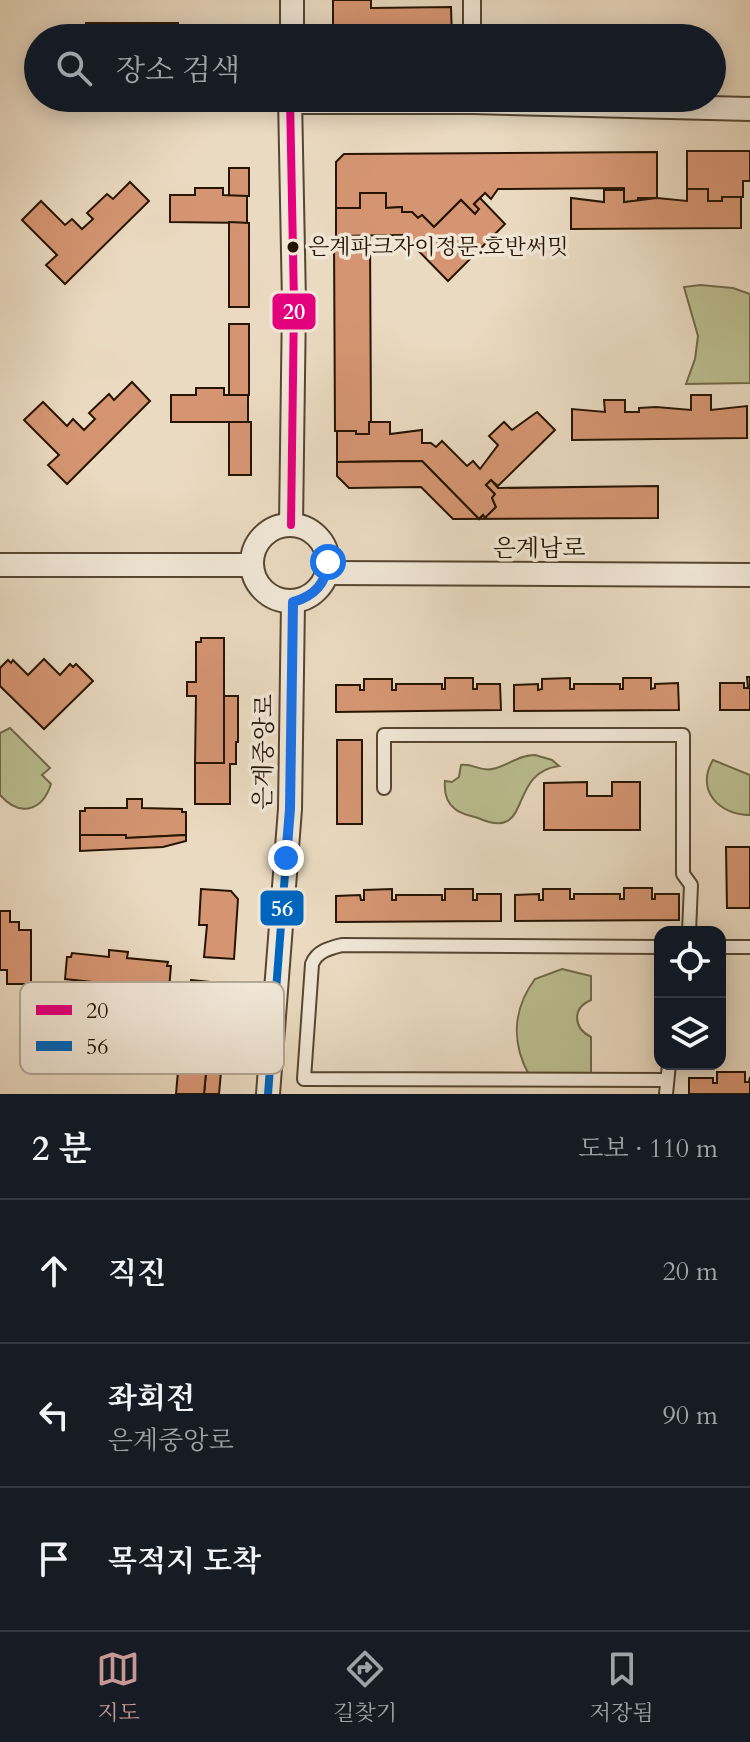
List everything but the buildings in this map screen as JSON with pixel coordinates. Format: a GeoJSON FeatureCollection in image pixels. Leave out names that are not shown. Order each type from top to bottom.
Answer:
{"type":"FeatureCollection","features":[{"type":"Feature","properties":{"kind":"street"},"geometry":{"type":"LineString","coordinates":[[292,0],[292,24]]}},
{"type":"Feature","properties":{"kind":"street"},"geometry":{"type":"LineString","coordinates":[[472,0],[472,24]]}},
{"type":"Feature","properties":{"kind":"street"},"geometry":{"type":"LineString","coordinates":[[726,108],[750,109]]}},
{"type":"Feature","properties":{"kind":"street"},"geometry":{"type":"LineString","coordinates":[[290,112],[294,303],[291,525]]}},
{"type":"Feature","properties":{"kind":"street"},"geometry":{"type":"LineString","coordinates":[[291,525],[302,527],[321,540],[328,562],[327,573],[314,592],[293,602],[269,596],[253,577],[251,565],[258,541],[267,532],[278,526],[291,525]]}},
{"type":"Feature","properties":{"kind":"street"},"geometry":{"type":"LineString","coordinates":[[0,565],[251,565]]}},
{"type":"Feature","properties":{"kind":"street","name":"은계남로"},"geometry":{"type":"LineString","coordinates":[[327,573],[750,575]]}},
{"type":"Feature","properties":{"kind":"street","name":"은계중앙로"},"geometry":{"type":"LineString","coordinates":[[277,982],[290,809],[293,602]]}},
{"type":"Feature","properties":{"kind":"street"},"geometry":{"type":"LineString","coordinates":[[384,788],[384,735],[683,735],[683,874],[691,885],[689,926]]}},
{"type":"Feature","properties":{"kind":"street"},"geometry":{"type":"LineString","coordinates":[[654,947],[342,945],[325,949],[312,964],[304,1079],[666,1087]]}},
{"type":"Feature","properties":{"kind":"street"},"geometry":{"type":"LineString","coordinates":[[726,947],[750,947]]}},
{"type":"Feature","properties":{"kind":"street","name":"은계중앙로"},"geometry":{"type":"LineString","coordinates":[[268,1094],[270,1074]]}},
{"type":"Feature","properties":{"kind":"green space"},"geometry":{"type":"Polygon","coordinates":[[[684,287],[733,288],[750,294],[750,383],[686,384],[695,359],[698,336],[684,287]]]}},
{"type":"Feature","properties":{"kind":"green space"},"geometry":{"type":"Polygon","coordinates":[[[10,728],[50,768],[42,775],[51,784],[47,793],[36,806],[29,808],[15,806],[0,795],[0,733],[10,728]]]}},
{"type":"Feature","properties":{"kind":"green space"},"geometry":{"type":"Polygon","coordinates":[[[535,755],[552,760],[559,766],[543,771],[532,781],[507,821],[495,823],[463,814],[448,800],[445,781],[452,782],[459,777],[461,765],[488,770],[535,755]]]}},
{"type":"Feature","properties":{"kind":"green space"},"geometry":{"type":"Polygon","coordinates":[[[713,760],[750,775],[750,815],[729,811],[713,799],[707,781],[713,760]]]}},
{"type":"Feature","properties":{"kind":"green space"},"geometry":{"type":"Polygon","coordinates":[[[562,969],[591,976],[591,1000],[580,1008],[577,1018],[581,1029],[591,1037],[591,1074],[529,1075],[517,1038],[522,1002],[535,979],[562,969]]]}},
{"type":"Feature","properties":{"kind":"transit line","name":"20"},"geometry":{"type":"LineString","coordinates":[[290,112],[294,303],[291,525]]}},
{"type":"Feature","properties":{"kind":"transit line","name":"56"},"geometry":{"type":"LineString","coordinates":[[277,982],[290,809],[293,602]]}},
{"type":"Feature","properties":{"kind":"transit line","name":"56"},"geometry":{"type":"LineString","coordinates":[[268,1094],[270,1074]]}},
{"type":"Feature","properties":{"kind":"place","name":"은계파크자이정문.호반써밋"},"geometry":{"type":"Point","coordinates":[293,247]}},
{"type":"Feature","properties":{"kind":"route"},"geometry":{"type":"LineString","coordinates":[[286,858],[290,809],[293,602],[304,599],[322,584],[328,562]]}}]}
